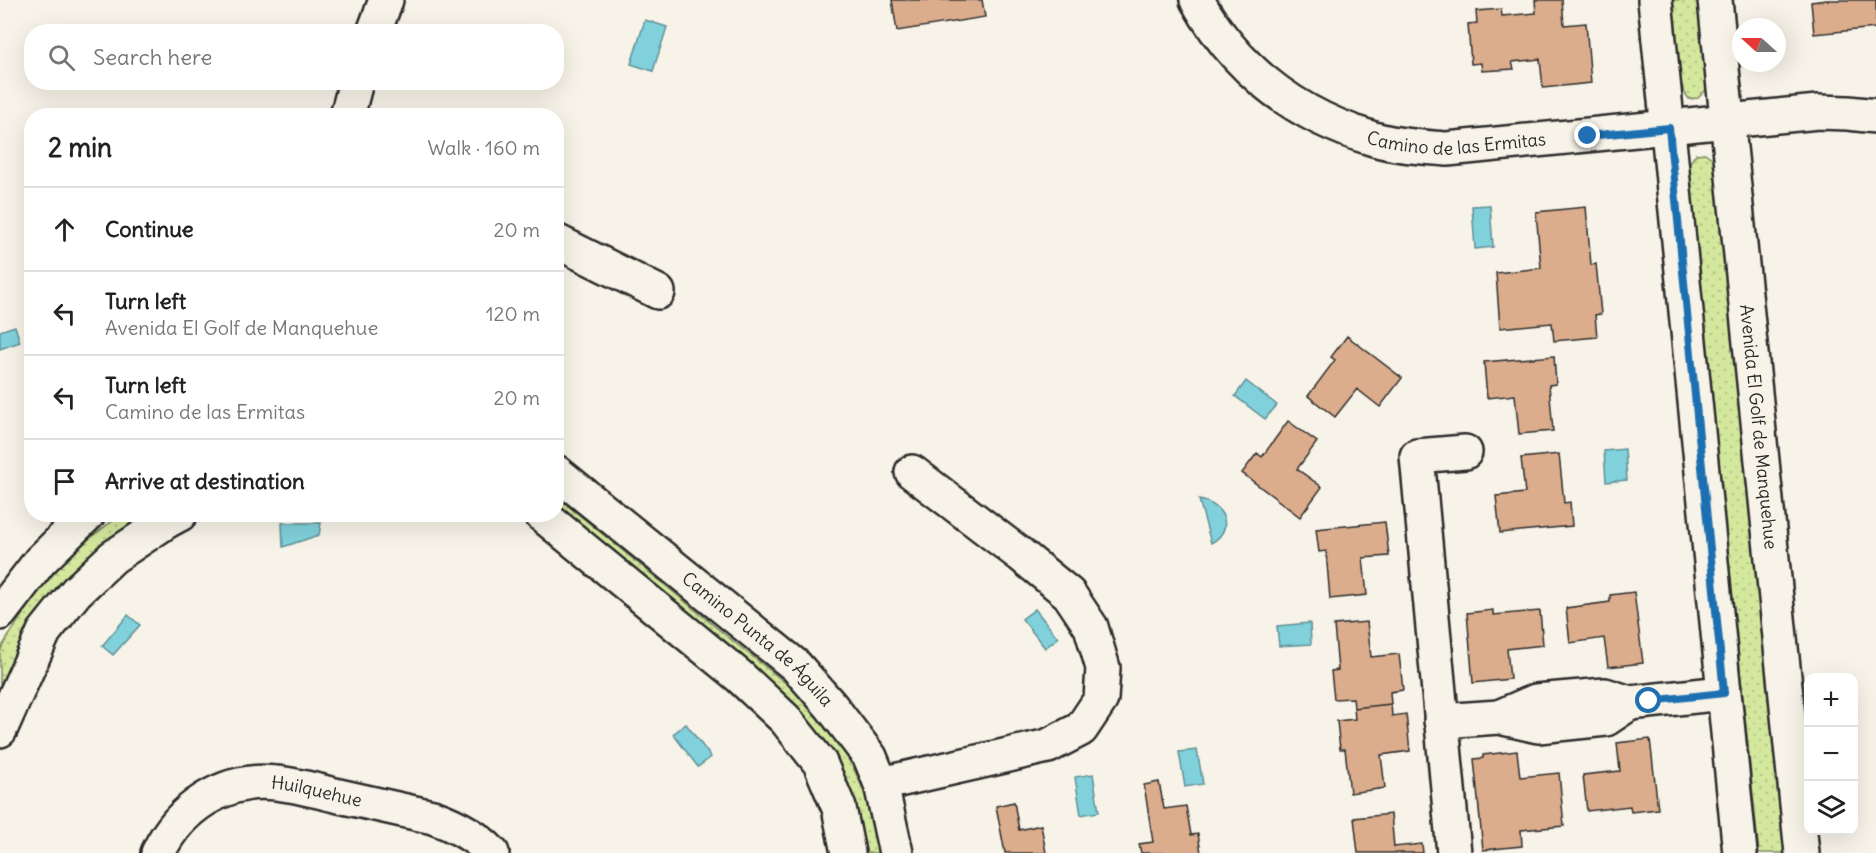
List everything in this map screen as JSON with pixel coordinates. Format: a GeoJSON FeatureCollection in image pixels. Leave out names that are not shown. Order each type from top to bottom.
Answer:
{"type":"FeatureCollection","features":[{"type":"Feature","properties":{"kind":"street"},"geometry":{"type":"LineString","coordinates":[[377,24],[386,0]]}},
{"type":"Feature","properties":{"kind":"street","name":"Camino de las Ermitas"},"geometry":{"type":"LineString","coordinates":[[1197,0],[1210,24],[1236,57],[1266,84],[1300,107],[1374,139],[1412,146],[1447,149],[1818,112],[1876,116]]}},
{"type":"Feature","properties":{"kind":"street"},"geometry":{"type":"LineString","coordinates":[[1655,0],[1740,853]]}},
{"type":"Feature","properties":{"kind":"street","name":"Avenida El Golf de Manquehue"},"geometry":{"type":"LineString","coordinates":[[1715,0],[1802,853]]}},
{"type":"Feature","properties":{"kind":"street"},"geometry":{"type":"LineString","coordinates":[[350,108],[354,90]]}},
{"type":"Feature","properties":{"kind":"street"},"geometry":{"type":"LineString","coordinates":[[564,245],[658,292]]}},
{"type":"Feature","properties":{"kind":"street"},"geometry":{"type":"LineString","coordinates":[[1454,853],[1417,456],[1465,452]]}},
{"type":"Feature","properties":{"kind":"street"},"geometry":{"type":"LineString","coordinates":[[881,784],[1048,746],[1081,729],[1101,699],[1103,668],[1091,627],[1069,594],[1022,555],[912,472]]}},
{"type":"Feature","properties":{"kind":"street","name":"Camino Punta de Águila"},"geometry":{"type":"LineString","coordinates":[[564,478],[796,666],[831,706],[870,757],[881,784],[896,853]]}},
{"type":"Feature","properties":{"kind":"street"},"geometry":{"type":"LineString","coordinates":[[0,613],[40,561],[80,522]]}},
{"type":"Feature","properties":{"kind":"street"},"geometry":{"type":"LineString","coordinates":[[0,730],[44,632],[76,592],[113,558],[164,522]]}},
{"type":"Feature","properties":{"kind":"street","name":"Camino Punta de Águila"},"geometry":{"type":"LineString","coordinates":[[551,522],[739,676],[785,719],[820,763],[838,808],[848,853]]}},
{"type":"Feature","properties":{"kind":"street"},"geometry":{"type":"LineString","coordinates":[[1441,721],[1499,717],[1538,726],[1606,719],[1630,703],[1724,693]]}},
{"type":"Feature","properties":{"kind":"street","name":"Huilquehue"},"geometry":{"type":"LineString","coordinates":[[158,853],[165,838],[196,804],[236,785],[255,782],[294,786],[433,817],[467,832],[492,853]]}},
{"type":"Feature","properties":{"kind":"green space"},"geometry":{"type":"Polygon","coordinates":[[[1672,0],[1698,0],[1707,81],[1706,90],[1698,98],[1689,99],[1681,83],[1672,0]]]}},
{"type":"Feature","properties":{"kind":"green space"},"geometry":{"type":"Polygon","coordinates":[[[1705,153],[1717,162],[1735,363],[1786,853],[1759,853],[1688,165],[1696,154],[1705,153]]]}},
{"type":"Feature","properties":{"kind":"green space"},"geometry":{"type":"Polygon","coordinates":[[[564,503],[783,681],[809,706],[833,735],[861,783],[871,813],[878,853],[862,853],[853,802],[564,517],[564,503]]]}},
{"type":"Feature","properties":{"kind":"green space"},"geometry":{"type":"Polygon","coordinates":[[[112,522],[139,522],[108,541],[73,572],[58,589],[20,647],[0,689],[0,652],[4,643],[36,595],[61,565],[112,522]]]}},
{"type":"Feature","properties":{"kind":"water"},"geometry":{"type":"Polygon","coordinates":[[[645,20],[667,27],[653,71],[631,64],[645,20]]]}},
{"type":"Feature","properties":{"kind":"water"},"geometry":{"type":"Polygon","coordinates":[[[1490,205],[1493,247],[1475,249],[1472,206],[1490,205]]]}},
{"type":"Feature","properties":{"kind":"water"},"geometry":{"type":"Polygon","coordinates":[[[15,326],[20,342],[0,349],[0,331],[15,326]]]}},
{"type":"Feature","properties":{"kind":"water"},"geometry":{"type":"Polygon","coordinates":[[[1246,381],[1277,405],[1265,419],[1235,396],[1246,381]]]}},
{"type":"Feature","properties":{"kind":"water"},"geometry":{"type":"Polygon","coordinates":[[[1625,449],[1627,480],[1606,482],[1604,451],[1625,449]]]}},
{"type":"Feature","properties":{"kind":"water"},"geometry":{"type":"Polygon","coordinates":[[[1199,500],[1215,507],[1224,518],[1223,531],[1211,543],[1199,500]]]}},
{"type":"Feature","properties":{"kind":"water"},"geometry":{"type":"Polygon","coordinates":[[[282,523],[321,523],[319,535],[283,547],[282,523]]]}},
{"type":"Feature","properties":{"kind":"water"},"geometry":{"type":"Polygon","coordinates":[[[1035,609],[1058,638],[1045,648],[1022,619],[1035,609]]]}},
{"type":"Feature","properties":{"kind":"water"},"geometry":{"type":"Polygon","coordinates":[[[128,615],[140,625],[113,655],[102,646],[128,615]]]}},
{"type":"Feature","properties":{"kind":"water"},"geometry":{"type":"Polygon","coordinates":[[[1310,623],[1311,644],[1279,646],[1277,626],[1310,623]]]}},
{"type":"Feature","properties":{"kind":"water"},"geometry":{"type":"Polygon","coordinates":[[[686,724],[711,757],[698,767],[673,734],[686,724]]]}},
{"type":"Feature","properties":{"kind":"water"},"geometry":{"type":"Polygon","coordinates":[[[1197,750],[1203,784],[1185,787],[1179,752],[1197,750]]]}},
{"type":"Feature","properties":{"kind":"water"},"geometry":{"type":"Polygon","coordinates":[[[1093,774],[1099,812],[1081,815],[1075,777],[1093,774]]]}},
{"type":"Feature","properties":{"kind":"building"},"geometry":{"type":"Polygon","coordinates":[[[892,0],[982,0],[985,17],[897,31],[892,0]]]}},
{"type":"Feature","properties":{"kind":"building"},"geometry":{"type":"Polygon","coordinates":[[[1535,0],[1562,0],[1564,25],[1586,23],[1591,83],[1543,88],[1540,59],[1512,62],[1514,69],[1482,71],[1481,63],[1471,64],[1468,24],[1477,23],[1476,11],[1501,9],[1502,16],[1536,13],[1535,0]]]}},
{"type":"Feature","properties":{"kind":"building"},"geometry":{"type":"Polygon","coordinates":[[[1876,0],[1876,28],[1814,34],[1811,2],[1876,0]]]}},
{"type":"Feature","properties":{"kind":"building"},"geometry":{"type":"Polygon","coordinates":[[[1586,207],[1591,265],[1596,264],[1601,314],[1595,315],[1597,337],[1554,341],[1552,323],[1500,328],[1496,273],[1541,268],[1536,212],[1586,207]]]}},
{"type":"Feature","properties":{"kind":"building"},"geometry":{"type":"Polygon","coordinates":[[[1347,336],[1402,378],[1380,407],[1357,389],[1335,417],[1308,396],[1335,360],[1331,357],[1347,336]]]}},
{"type":"Feature","properties":{"kind":"building"},"geometry":{"type":"Polygon","coordinates":[[[1554,356],[1556,384],[1549,385],[1553,431],[1519,434],[1515,395],[1487,398],[1484,362],[1554,356]]]}},
{"type":"Feature","properties":{"kind":"building"},"geometry":{"type":"Polygon","coordinates":[[[1288,421],[1317,442],[1297,469],[1322,487],[1300,517],[1242,473],[1257,453],[1262,457],[1288,421]]]}},
{"type":"Feature","properties":{"kind":"building"},"geometry":{"type":"Polygon","coordinates":[[[1559,454],[1564,503],[1570,502],[1572,526],[1500,533],[1496,496],[1525,493],[1521,458],[1559,454]]]}},
{"type":"Feature","properties":{"kind":"building"},"geometry":{"type":"Polygon","coordinates":[[[1385,522],[1389,556],[1363,558],[1367,595],[1330,599],[1326,551],[1319,552],[1316,529],[1385,522]]]}},
{"type":"Feature","properties":{"kind":"building"},"geometry":{"type":"Polygon","coordinates":[[[1634,592],[1643,663],[1608,667],[1604,638],[1570,643],[1566,608],[1610,602],[1610,595],[1634,592]]]}},
{"type":"Feature","properties":{"kind":"building"},"geometry":{"type":"Polygon","coordinates":[[[1493,610],[1493,615],[1540,611],[1543,645],[1507,649],[1510,679],[1473,683],[1467,613],[1493,610]]]}},
{"type":"Feature","properties":{"kind":"building"},"geometry":{"type":"Polygon","coordinates":[[[1367,622],[1371,657],[1399,654],[1403,690],[1390,692],[1391,704],[1354,708],[1353,698],[1334,699],[1331,671],[1338,670],[1334,625],[1367,622]]]}},
{"type":"Feature","properties":{"kind":"building"},"geometry":{"type":"Polygon","coordinates":[[[1391,704],[1392,716],[1406,714],[1410,751],[1381,755],[1385,788],[1350,793],[1345,749],[1340,749],[1337,721],[1355,719],[1354,708],[1391,704]]]}},
{"type":"Feature","properties":{"kind":"building"},"geometry":{"type":"Polygon","coordinates":[[[1650,739],[1658,809],[1631,812],[1630,806],[1587,811],[1583,775],[1620,771],[1617,743],[1650,739]]]}},
{"type":"Feature","properties":{"kind":"building"},"geometry":{"type":"Polygon","coordinates":[[[1517,751],[1520,777],[1559,773],[1564,826],[1521,830],[1522,846],[1483,850],[1474,759],[1483,758],[1483,755],[1517,751]]]}},
{"type":"Feature","properties":{"kind":"building"},"geometry":{"type":"Polygon","coordinates":[[[1159,782],[1164,809],[1186,806],[1191,835],[1198,834],[1201,853],[1141,853],[1139,844],[1153,842],[1144,785],[1159,782]]]}},
{"type":"Feature","properties":{"kind":"building"},"geometry":{"type":"Polygon","coordinates":[[[1014,802],[1019,830],[1041,825],[1046,853],[1005,853],[996,806],[1014,802]]]}},
{"type":"Feature","properties":{"kind":"building"},"geometry":{"type":"Polygon","coordinates":[[[1391,814],[1394,847],[1422,844],[1423,853],[1358,853],[1354,818],[1391,814]]]}},
{"type":"Feature","properties":{"kind":"route"},"geometry":{"type":"LineString","coordinates":[[1588,136],[1669,128],[1724,693],[1649,701]]}}]}
